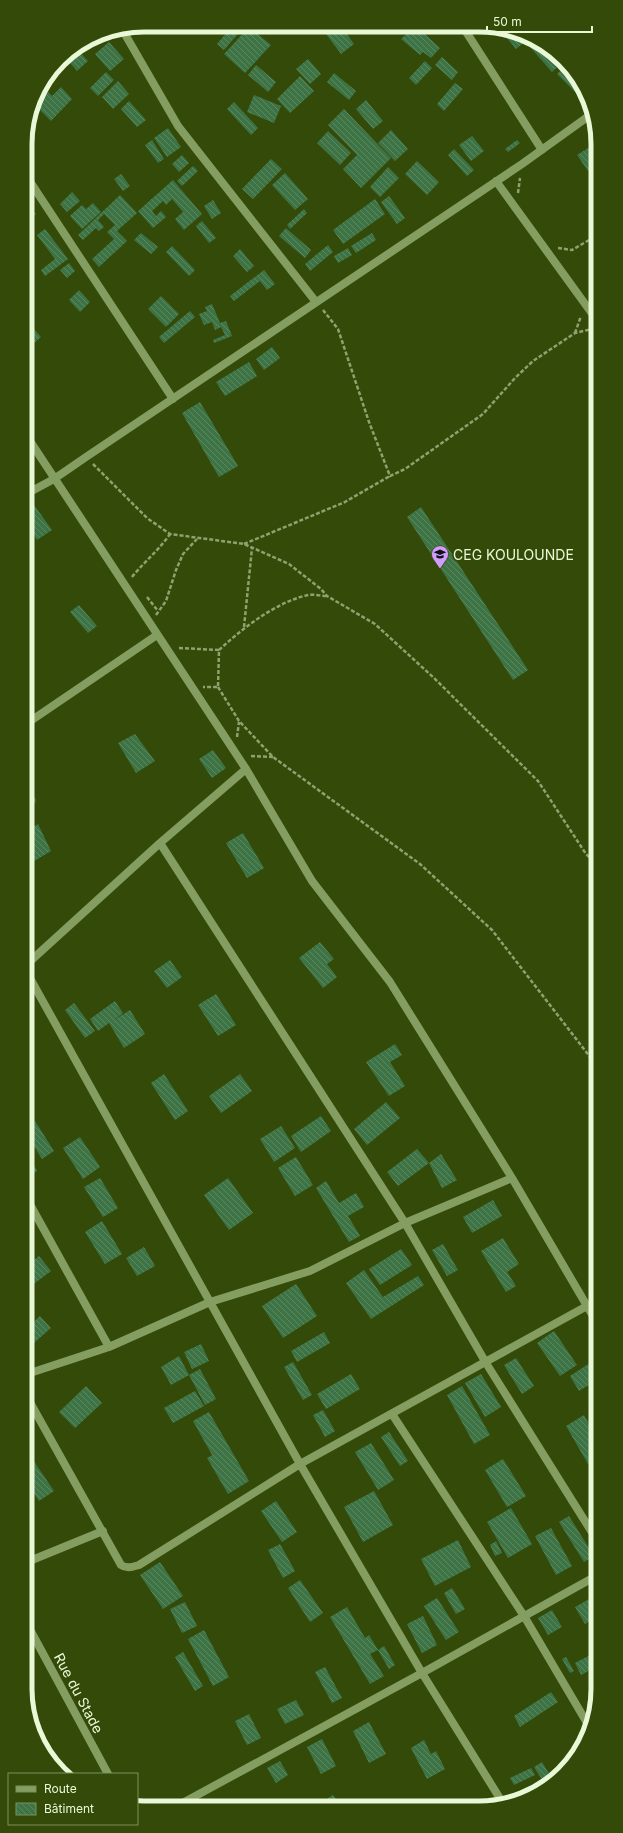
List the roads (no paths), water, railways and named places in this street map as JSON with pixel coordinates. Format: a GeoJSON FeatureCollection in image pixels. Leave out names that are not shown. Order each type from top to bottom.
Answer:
{"type":"FeatureCollection","features":[{"type":"Feature","properties":{"kind":"street"},"geometry":{"type":"LineString","coordinates":[[466,32],[542,150]]}},
{"type":"Feature","properties":{"kind":"street"},"geometry":{"type":"LineString","coordinates":[[125,34],[178,126],[316,302]]}},
{"type":"Feature","properties":{"kind":"street"},"geometry":{"type":"LineString","coordinates":[[32,491],[86,457],[522,164],[588,117]]}},
{"type":"Feature","properties":{"kind":"street"},"geometry":{"type":"LineString","coordinates":[[496,181],[591,313]]}},
{"type":"Feature","properties":{"kind":"street"},"geometry":{"type":"LineString","coordinates":[[32,185],[173,398]]}},
{"type":"Feature","properties":{"kind":"street"},"geometry":{"type":"LineString","coordinates":[[32,444],[246,769],[312,881],[390,982],[512,1178],[591,1313]]}},
{"type":"Feature","properties":{"kind":"street"},"geometry":{"type":"LineString","coordinates":[[32,720],[157,635]]}},
{"type":"Feature","properties":{"kind":"street"},"geometry":{"type":"LineString","coordinates":[[32,960],[160,843],[246,769]]}},
{"type":"Feature","properties":{"kind":"street"},"geometry":{"type":"LineString","coordinates":[[160,843],[405,1223],[486,1363],[591,1531]]}},
{"type":"Feature","properties":{"kind":"street"},"geometry":{"type":"LineString","coordinates":[[32,982],[300,1464],[422,1673],[500,1799]]}},
{"type":"Feature","properties":{"kind":"street"},"geometry":{"type":"LineString","coordinates":[[32,1372],[109,1347],[210,1302],[310,1271],[405,1223],[512,1178]]}},
{"type":"Feature","properties":{"kind":"street"},"geometry":{"type":"LineString","coordinates":[[32,1207],[109,1347]]}},
{"type":"Feature","properties":{"kind":"street"},"geometry":{"type":"LineString","coordinates":[[32,1407],[121,1565],[125,1567],[139,1565],[300,1464],[486,1363],[587,1306]]}},
{"type":"Feature","properties":{"kind":"street"},"geometry":{"type":"LineString","coordinates":[[392,1414],[524,1616],[586,1721]]}},
{"type":"Feature","properties":{"kind":"street"},"geometry":{"type":"LineString","coordinates":[[32,1560],[103,1532]]}},
{"type":"Feature","properties":{"kind":"street"},"geometry":{"type":"LineString","coordinates":[[186,1801],[422,1673],[591,1579]]}},
{"type":"Feature","properties":{"kind":"street","name":"Rue du Stade"},"geometry":{"type":"LineString","coordinates":[[32,1633],[107,1773]]}},
{"type":"Feature","properties":{"kind":"place","name":"CEG KOULOUNDE"},"geometry":{"type":"Point","coordinates":[440,569]}}]}
